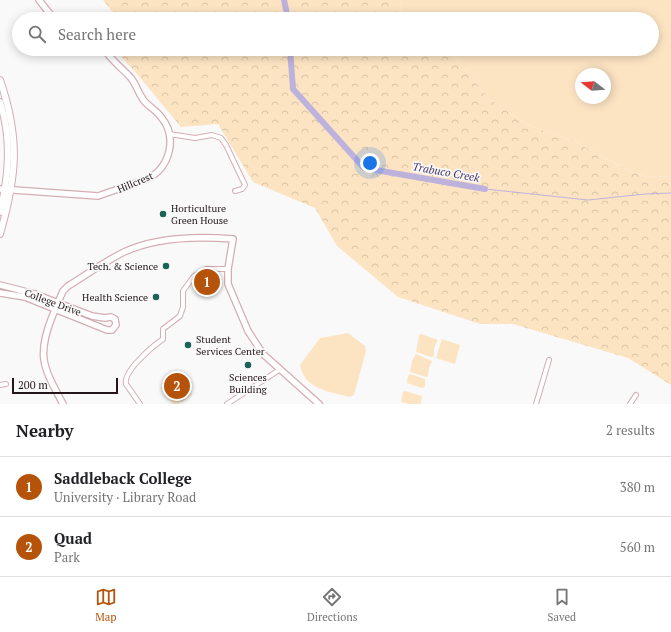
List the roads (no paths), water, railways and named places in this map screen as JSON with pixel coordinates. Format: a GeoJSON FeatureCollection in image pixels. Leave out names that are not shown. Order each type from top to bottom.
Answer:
{"type":"FeatureCollection","features":[{"type":"Feature","properties":{"kind":"main road"},"geometry":{"type":"LineString","coordinates":[[0,80],[8,103],[14,136],[14,169],[5,190],[0,212]]}},
{"type":"Feature","properties":{"kind":"main road"},"geometry":{"type":"LineString","coordinates":[[0,102],[8,145],[8,171],[0,234]]}},
{"type":"Feature","properties":{"kind":"street"},"geometry":{"type":"LineString","coordinates":[[39,0],[48,12]]}},
{"type":"Feature","properties":{"kind":"street"},"geometry":{"type":"LineString","coordinates":[[109,56],[131,78],[146,103],[162,117],[169,134],[195,138],[212,135],[221,138],[245,184],[242,189],[235,191]]}},
{"type":"Feature","properties":{"kind":"street","name":"Hillcrest"},"geometry":{"type":"LineString","coordinates":[[5,190],[98,196],[106,194],[147,179],[158,172],[169,153],[169,134]]}},
{"type":"Feature","properties":{"kind":"street"},"geometry":{"type":"LineString","coordinates":[[63,404],[46,371],[43,359],[44,340],[58,303],[63,292],[68,286],[123,252],[155,242],[188,239],[233,239],[228,269],[229,289],[248,331],[263,354],[279,370],[320,404]]}},
{"type":"Feature","properties":{"kind":"street"},"geometry":{"type":"LineString","coordinates":[[140,404],[126,384],[127,374],[155,344],[163,339],[163,328],[180,316],[183,307],[183,290],[194,276],[206,269],[228,269]]}},
{"type":"Feature","properties":{"kind":"street","name":"College Drive"},"geometry":{"type":"LineString","coordinates":[[0,285],[35,294],[80,312],[105,318]]}},
{"type":"Feature","properties":{"kind":"street","name":"College Drive"},"geometry":{"type":"LineString","coordinates":[[0,292],[25,297],[84,322],[104,327]]}},
{"type":"Feature","properties":{"kind":"street"},"geometry":{"type":"LineString","coordinates":[[105,318],[113,318],[116,325],[110,330],[104,327],[103,323],[105,318]]}},
{"type":"Feature","properties":{"kind":"street"},"geometry":{"type":"LineString","coordinates":[[536,404],[549,360]]}},
{"type":"Feature","properties":{"kind":"street"},"geometry":{"type":"LineString","coordinates":[[228,404],[279,370]]}},
{"type":"Feature","properties":{"kind":"street"},"geometry":{"type":"LineString","coordinates":[[0,385],[6,384]]}},
{"type":"Feature","properties":{"kind":"street"},"geometry":{"type":"LineString","coordinates":[[630,404],[636,395]]}},
{"type":"Feature","properties":{"kind":"waterway","name":"Trabuco Creek"},"geometry":{"type":"LineString","coordinates":[[284,0],[287,12]]}},
{"type":"Feature","properties":{"kind":"waterway","name":"Trabuco Creek"},"geometry":{"type":"LineString","coordinates":[[291,56],[293,89],[364,168],[485,189]]}},
{"type":"Feature","properties":{"kind":"waterway","name":"Trabuco Creek"},"geometry":{"type":"LineString","coordinates":[[485,189],[588,200],[671,193]]}},
{"type":"Feature","properties":{"kind":"place","name":"Horticulture Green House"},"geometry":{"type":"Point","coordinates":[163,214]}},
{"type":"Feature","properties":{"kind":"place","name":"Tech. & Science"},"geometry":{"type":"Point","coordinates":[166,266]}},
{"type":"Feature","properties":{"kind":"place","name":"Saddleback College"},"geometry":{"type":"Point","coordinates":[207,282]}},
{"type":"Feature","properties":{"kind":"place","name":"Health Science"},"geometry":{"type":"Point","coordinates":[156,297]}},
{"type":"Feature","properties":{"kind":"place","name":"Student Services Center"},"geometry":{"type":"Point","coordinates":[188,345]}},
{"type":"Feature","properties":{"kind":"place","name":"Sciences Building"},"geometry":{"type":"Point","coordinates":[248,365]}},
{"type":"Feature","properties":{"kind":"place","name":"Quad"},"geometry":{"type":"Point","coordinates":[177,386]}}]}
